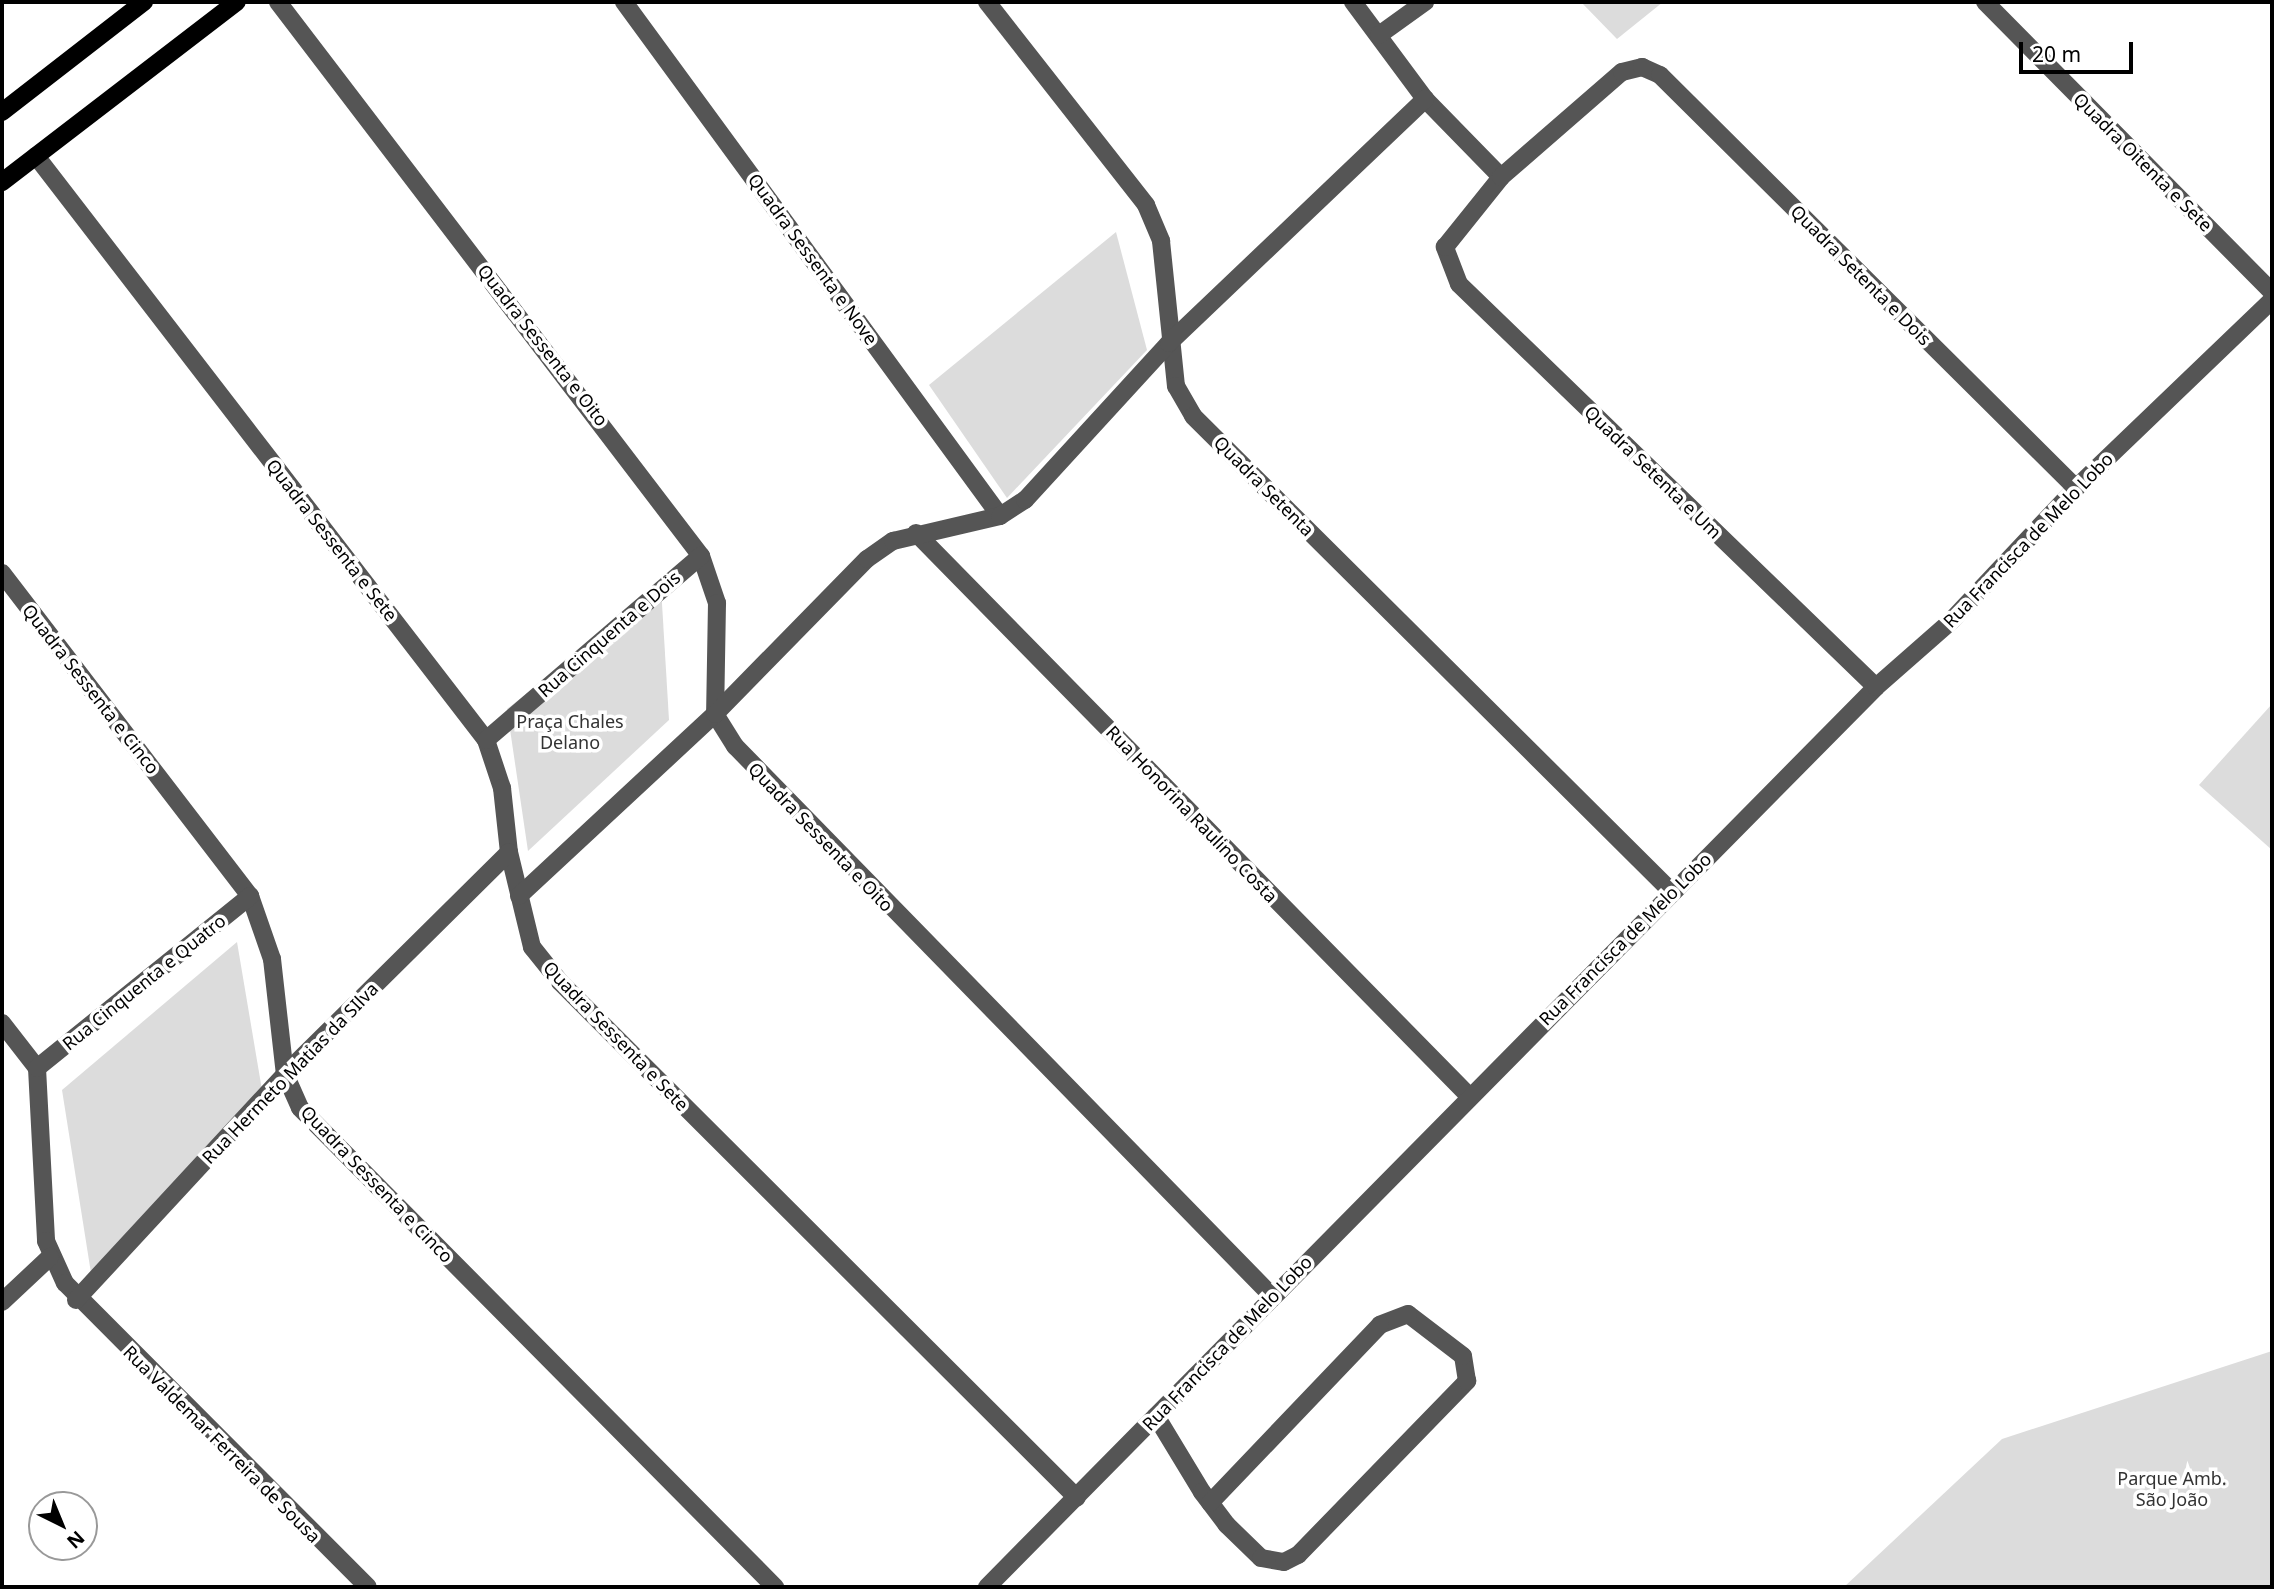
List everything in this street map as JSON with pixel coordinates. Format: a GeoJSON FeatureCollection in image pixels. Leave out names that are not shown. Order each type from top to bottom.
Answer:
{"type":"FeatureCollection","features":[{"type":"Feature","properties":{"kind":"main road"},"geometry":{"type":"LineString","coordinates":[[3,109],[144,2]]}},
{"type":"Feature","properties":{"kind":"main road"},"geometry":{"type":"LineString","coordinates":[[2,182],[237,2]]}},
{"type":"Feature","properties":{"kind":"street","name":"Quadra Sessenta e Oito"},"geometry":{"type":"LineString","coordinates":[[278,2],[701,556],[717,603],[715,714],[770,789],[1272,1296]]}},
{"type":"Feature","properties":{"kind":"street","name":"Quadra Sessenta e Nove"},"geometry":{"type":"LineString","coordinates":[[624,2],[1000,516]]}},
{"type":"Feature","properties":{"kind":"street","name":"Quadra Setenta"},"geometry":{"type":"LineString","coordinates":[[987,2],[1146,205],[1161,241],[1169,343],[1176,386],[1193,416],[1672,892]]}},
{"type":"Feature","properties":{"kind":"street"},"geometry":{"type":"LineString","coordinates":[[1353,2],[1425,99],[1502,177]]}},
{"type":"Feature","properties":{"kind":"street"},"geometry":{"type":"LineString","coordinates":[[1379,35],[1425,2]]}},
{"type":"Feature","properties":{"kind":"street","name":"Quadra Oitenta e Sete"},"geometry":{"type":"LineString","coordinates":[[1985,2],[2272,292]]}},
{"type":"Feature","properties":{"kind":"street","name":"Quadra Setenta e Dois"},"geometry":{"type":"LineString","coordinates":[[1502,177],[1622,72],[1642,67],[1660,75],[2076,488]]}},
{"type":"Feature","properties":{"kind":"street"},"geometry":{"type":"LineString","coordinates":[[519,896],[715,714],[836,584],[892,541],[916,533],[1000,516],[1025,500],[1169,343],[1425,99]]}},
{"type":"Feature","properties":{"kind":"street","name":"Quadra Sessenta e Sete"},"geometry":{"type":"LineString","coordinates":[[36,156],[486,740],[502,788],[509,852],[532,947],[560,982],[1077,1498]]}},
{"type":"Feature","properties":{"kind":"street","name":"Quadra Setenta e Um"},"geometry":{"type":"LineString","coordinates":[[1502,177],[1445,247],[1459,284],[1876,687]]}},
{"type":"Feature","properties":{"kind":"street","name":"Rua Francisca de Melo Lobo"},"geometry":{"type":"LineString","coordinates":[[987,1587],[1469,1096],[1876,687],[1951,621],[2076,488],[2272,300]]}},
{"type":"Feature","properties":{"kind":"street","name":"Rua Honorina Raulino Costa"},"geometry":{"type":"LineString","coordinates":[[916,533],[1469,1096]]}},
{"type":"Feature","properties":{"kind":"street","name":"Rua Cinquenta e Dois"},"geometry":{"type":"LineString","coordinates":[[486,740],[701,556]]}},
{"type":"Feature","properties":{"kind":"street","name":"Quadra Sessenta e Cinco"},"geometry":{"type":"LineString","coordinates":[[2,573],[250,896],[272,959],[285,1074],[300,1108],[775,1587]]}},
{"type":"Feature","properties":{"kind":"street","name":"Rua Hermeto Matias da SIlva"},"geometry":{"type":"LineString","coordinates":[[76,1300],[285,1074],[509,852]]}},
{"type":"Feature","properties":{"kind":"street","name":"Rua Cinquenta e Quatro"},"geometry":{"type":"LineString","coordinates":[[37,1068],[250,896]]}},
{"type":"Feature","properties":{"kind":"street"},"geometry":{"type":"LineString","coordinates":[[2,1023],[37,1068],[50,1256],[2,1302]]}},
{"type":"Feature","properties":{"kind":"street","name":"Rua Valdemar Ferreira de Sousa"},"geometry":{"type":"LineString","coordinates":[[50,1256],[76,1300],[368,1587]]}},
{"type":"Feature","properties":{"kind":"street"},"geometry":{"type":"LineString","coordinates":[[1156,1416],[1210,1503],[1261,1559],[1284,1562],[1298,1555],[1467,1381],[1463,1356],[1408,1314],[1380,1325],[1210,1503]]}},
{"type":"Feature","properties":{"kind":"green space"},"geometry":{"type":"Polygon","coordinates":[[[1581,2],[1663,2],[1617,39],[1581,2]]]}},
{"type":"Feature","properties":{"kind":"green space"},"geometry":{"type":"Polygon","coordinates":[[[1116,232],[1147,350],[1007,498],[929,385],[1116,232]]]}},
{"type":"Feature","properties":{"kind":"green space","name":"Praça Chales Delano"},"geometry":{"type":"Polygon","coordinates":[[[661,587],[669,720],[528,851],[507,709],[661,587]]]}},
{"type":"Feature","properties":{"kind":"green space"},"geometry":{"type":"Polygon","coordinates":[[[2272,704],[2272,850],[2199,785],[2272,704]]]}},
{"type":"Feature","properties":{"kind":"green space"},"geometry":{"type":"Polygon","coordinates":[[[237,942],[262,1090],[91,1273],[62,1090],[237,942]]]}},
{"type":"Feature","properties":{"kind":"green space","name":"Parque Amb. São João"},"geometry":{"type":"Polygon","coordinates":[[[2272,1351],[2272,1587],[1844,1587],[2002,1439],[2272,1351]]]}}]}
